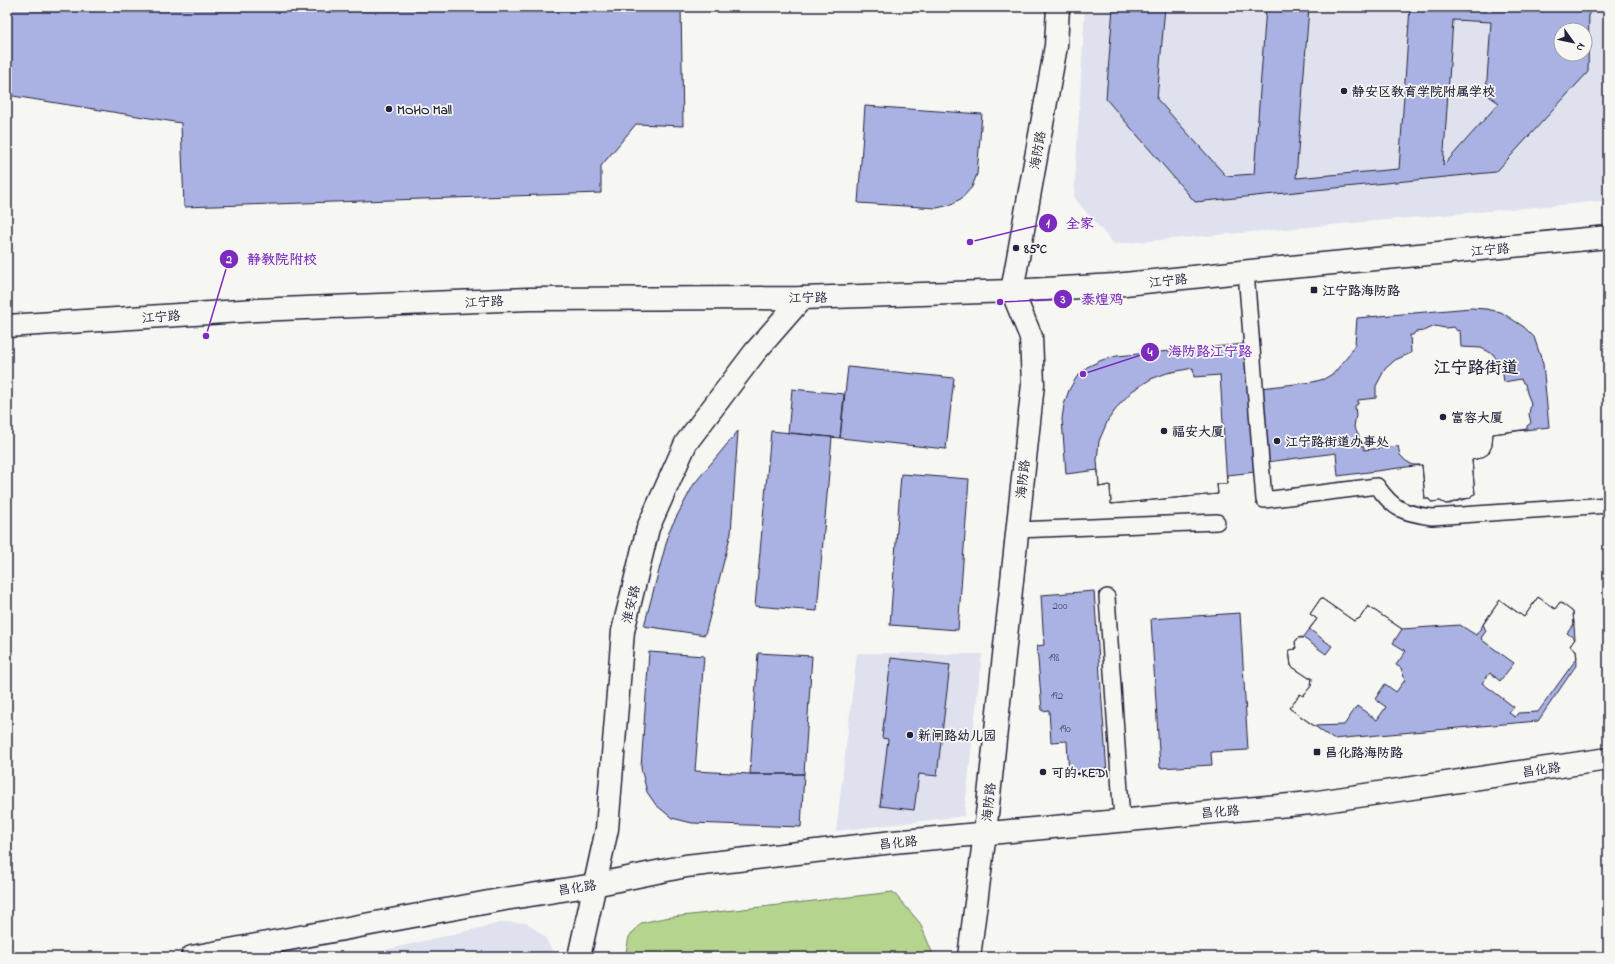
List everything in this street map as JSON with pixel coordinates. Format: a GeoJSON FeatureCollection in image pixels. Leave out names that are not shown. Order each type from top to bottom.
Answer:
{"type":"FeatureCollection","features":[{"type":"Feature","properties":{"kind":"street","name":"海防路"},"geometry":{"type":"LineString","coordinates":[[969,957],[985,833],[1033,384],[1031,337],[1012,291],[1056,46],[1058,7]]}},
{"type":"Feature","properties":{"kind":"street","name":"江宁路"},"geometry":{"type":"LineString","coordinates":[[7,326],[256,310],[530,299],[802,298],[1012,291],[1115,285],[1608,238]]}},
{"type":"Feature","properties":{"kind":"street","name":"淮安路"},"geometry":{"type":"LineString","coordinates":[[579,957],[607,829],[623,630],[648,528],[686,443],[755,352],[802,298]]}},
{"type":"Feature","properties":{"kind":"street","name":"昌化路"},"geometry":{"type":"LineString","coordinates":[[192,957],[498,900],[594,885],[686,866],[985,833],[1311,803],[1608,759]]}},
{"type":"Feature","properties":{"kind":"lane"},"geometry":{"type":"LineString","coordinates":[[1246,272],[1264,500],[1377,486],[1386,499],[1397,509],[1413,515],[1432,517],[1608,505]]}},
{"type":"Feature","properties":{"kind":"lane"},"geometry":{"type":"LineString","coordinates":[[1017,530],[1217,522]]}},
{"type":"Feature","properties":{"kind":"lane"},"geometry":{"type":"LineString","coordinates":[[1107,597],[1122,821]]}},
{"type":"Feature","properties":{"kind":"shaded area","name":"静安区教育学院附属学校"},"geometry":{"type":"Polygon","coordinates":[[[1085,7],[1608,7],[1608,128],[1603,201],[1114,244],[1074,198],[1085,7]]]}},
{"type":"Feature","properties":{"kind":"shaded area","name":"新闸路幼儿园"},"geometry":{"type":"Polygon","coordinates":[[[857,653],[982,654],[964,816],[836,831],[857,653]]]}},
{"type":"Feature","properties":{"kind":"shaded area"},"geometry":{"type":"Polygon","coordinates":[[[505,922],[527,923],[544,936],[553,952],[553,957],[355,957],[505,922]]]}},
{"type":"Feature","properties":{"kind":"green space"},"geometry":{"type":"Polygon","coordinates":[[[893,892],[920,923],[934,957],[625,957],[629,937],[641,923],[664,918],[893,892]]]}},
{"type":"Feature","properties":{"kind":"building","name":"MOHO Mall"},"geometry":{"type":"Polygon","coordinates":[[[7,7],[681,7],[683,126],[636,124],[601,166],[601,193],[184,207],[181,123],[7,95],[7,7]]]}},
{"type":"Feature","properties":{"kind":"building"},"geometry":{"type":"Polygon","coordinates":[[[1113,7],[1165,7],[1157,99],[1226,176],[1254,174],[1266,7],[1309,7],[1296,178],[1399,169],[1410,7],[1589,7],[1589,22],[1553,22],[1553,62],[1588,62],[1588,72],[1496,172],[1195,202],[1106,99],[1113,7]],[[1453,20],[1443,166],[1499,103],[1486,94],[1491,22],[1453,20]]]}},
{"type":"Feature","properties":{"kind":"building"},"geometry":{"type":"Polygon","coordinates":[[[865,106],[982,114],[977,174],[972,187],[962,198],[950,205],[937,208],[858,203],[865,106]]]}},
{"type":"Feature","properties":{"kind":"building"},"geometry":{"type":"Polygon","coordinates":[[[1471,308],[1501,312],[1524,327],[1534,337],[1543,364],[1549,427],[1493,434],[1492,446],[1488,454],[1481,458],[1472,460],[1475,494],[1470,498],[1446,504],[1440,501],[1431,502],[1429,499],[1425,499],[1422,465],[1338,476],[1336,453],[1267,462],[1261,388],[1313,382],[1324,379],[1334,373],[1349,355],[1355,344],[1357,318],[1471,308]]]}},
{"type":"Feature","properties":{"kind":"building","name":"富容大厦"},"geometry":{"type":"Polygon","coordinates":[[[1435,326],[1445,328],[1454,327],[1457,331],[1460,330],[1461,347],[1481,348],[1493,354],[1502,368],[1504,382],[1521,379],[1525,384],[1531,403],[1529,414],[1531,423],[1527,426],[1527,429],[1493,434],[1492,446],[1488,454],[1481,458],[1472,460],[1475,494],[1470,498],[1462,499],[1450,504],[1440,501],[1431,502],[1429,499],[1425,499],[1422,465],[1413,465],[1406,461],[1400,455],[1398,446],[1364,450],[1364,447],[1360,445],[1359,436],[1354,427],[1356,415],[1355,406],[1358,404],[1358,400],[1376,398],[1376,386],[1385,369],[1395,360],[1411,353],[1410,335],[1435,326]]]}},
{"type":"Feature","properties":{"kind":"building"},"geometry":{"type":"Polygon","coordinates":[[[1245,344],[1256,472],[1227,475],[1227,484],[1217,484],[1218,494],[1111,504],[1110,485],[1099,487],[1098,470],[1066,474],[1062,419],[1064,405],[1069,390],[1076,378],[1087,367],[1102,360],[1117,356],[1245,344]]]}},
{"type":"Feature","properties":{"kind":"building"},"geometry":{"type":"Polygon","coordinates":[[[848,367],[954,378],[946,449],[840,438],[848,367]]]}},
{"type":"Feature","properties":{"kind":"building","name":"福安大厦"},"geometry":{"type":"Polygon","coordinates":[[[1193,368],[1194,377],[1220,375],[1227,484],[1217,484],[1218,494],[1111,504],[1110,485],[1099,487],[1097,460],[1099,441],[1108,420],[1132,391],[1151,379],[1167,373],[1193,368]]]}},
{"type":"Feature","properties":{"kind":"building"},"geometry":{"type":"Polygon","coordinates":[[[792,389],[844,394],[840,438],[788,433],[792,389]]]}},
{"type":"Feature","properties":{"kind":"building"},"geometry":{"type":"Polygon","coordinates":[[[738,431],[731,533],[705,635],[644,626],[670,529],[694,484],[738,431]]]}},
{"type":"Feature","properties":{"kind":"building"},"geometry":{"type":"Polygon","coordinates":[[[771,431],[832,437],[817,611],[755,606],[771,431]]]}},
{"type":"Feature","properties":{"kind":"building"},"geometry":{"type":"Polygon","coordinates":[[[901,474],[969,479],[958,630],[890,625],[901,474]]]}},
{"type":"Feature","properties":{"kind":"building"},"geometry":{"type":"Polygon","coordinates":[[[1094,591],[1107,773],[1069,776],[1067,741],[1051,742],[1049,710],[1042,711],[1037,646],[1044,645],[1041,595],[1094,591]]]}},
{"type":"Feature","properties":{"kind":"building"},"geometry":{"type":"Polygon","coordinates":[[[1538,597],[1555,609],[1560,602],[1573,612],[1574,624],[1567,633],[1575,639],[1570,646],[1576,650],[1577,658],[1538,712],[1518,713],[1515,717],[1509,713],[1514,707],[1482,683],[1490,673],[1500,681],[1514,663],[1482,640],[1481,638],[1486,631],[1483,624],[1500,600],[1524,617],[1538,597]]]}},
{"type":"Feature","properties":{"kind":"building"},"geometry":{"type":"Polygon","coordinates":[[[1538,597],[1555,609],[1560,602],[1573,612],[1575,639],[1570,646],[1576,650],[1577,664],[1538,721],[1333,739],[1289,708],[1300,694],[1303,696],[1311,686],[1312,678],[1309,678],[1291,666],[1289,650],[1296,649],[1295,642],[1298,638],[1303,638],[1317,619],[1310,614],[1321,598],[1354,621],[1360,618],[1368,606],[1402,629],[1460,625],[1476,635],[1500,600],[1524,617],[1538,597]]]}},
{"type":"Feature","properties":{"kind":"building"},"geometry":{"type":"Polygon","coordinates":[[[1321,598],[1354,621],[1360,618],[1368,606],[1402,629],[1393,643],[1406,651],[1396,665],[1401,668],[1405,680],[1396,692],[1385,684],[1375,699],[1386,707],[1377,720],[1357,706],[1344,725],[1314,726],[1289,708],[1300,694],[1303,696],[1311,686],[1312,678],[1309,678],[1291,666],[1289,650],[1296,649],[1295,642],[1298,638],[1302,637],[1326,654],[1332,646],[1309,629],[1317,619],[1310,614],[1321,598]]]}},
{"type":"Feature","properties":{"kind":"building"},"geometry":{"type":"Polygon","coordinates":[[[1240,613],[1248,750],[1211,752],[1212,765],[1160,768],[1151,619],[1240,613]]]}},
{"type":"Feature","properties":{"kind":"building"},"geometry":{"type":"Polygon","coordinates":[[[649,652],[704,656],[695,771],[750,774],[804,774],[801,827],[692,823],[672,818],[656,805],[647,792],[641,768],[649,652]]]}},
{"type":"Feature","properties":{"kind":"building"},"geometry":{"type":"Polygon","coordinates":[[[758,653],[812,656],[804,774],[750,774],[758,653]]]}},
{"type":"Feature","properties":{"kind":"building"},"geometry":{"type":"Polygon","coordinates":[[[891,658],[950,665],[937,776],[919,774],[914,810],[880,806],[888,739],[882,738],[891,658]]]}},
{"type":"Feature","properties":{"kind":"place","name":"静安区教育学院附属学校"},"geometry":{"type":"Point","coordinates":[1344,91]}},
{"type":"Feature","properties":{"kind":"place","name":"MOHO Mall"},"geometry":{"type":"Point","coordinates":[389,109]}},
{"type":"Feature","properties":{"kind":"place","name":"全家"},"geometry":{"type":"Point","coordinates":[970,242]}},
{"type":"Feature","properties":{"kind":"place","name":"85°C"},"geometry":{"type":"Point","coordinates":[1016,248]}},
{"type":"Feature","properties":{"kind":"place","name":"江宁路海防路"},"geometry":{"type":"Point","coordinates":[1314,290]}},
{"type":"Feature","properties":{"kind":"place","name":"泰煌鸡"},"geometry":{"type":"Point","coordinates":[1000,302]}},
{"type":"Feature","properties":{"kind":"place","name":"静教院附校"},"geometry":{"type":"Point","coordinates":[206,336]}},
{"type":"Feature","properties":{"kind":"place","name":"海防路江宁路"},"geometry":{"type":"Point","coordinates":[1083,374]}},
{"type":"Feature","properties":{"kind":"place","name":"富容大厦"},"geometry":{"type":"Point","coordinates":[1443,417]}},
{"type":"Feature","properties":{"kind":"place","name":"福安大厦"},"geometry":{"type":"Point","coordinates":[1164,431]}},
{"type":"Feature","properties":{"kind":"place","name":"江宁路街道办事处"},"geometry":{"type":"Point","coordinates":[1277,441]}},
{"type":"Feature","properties":{"kind":"place","name":"新闸路幼儿园"},"geometry":{"type":"Point","coordinates":[910,735]}},
{"type":"Feature","properties":{"kind":"place","name":"昌化路海防路"},"geometry":{"type":"Point","coordinates":[1317,752]}},
{"type":"Feature","properties":{"kind":"place","name":"可的•KEDI"},"geometry":{"type":"Point","coordinates":[1043,772]}},
{"type":"Feature","properties":{"kind":"district","name":"江宁路街道"},"geometry":{"type":"Point","coordinates":[1476,367]}}]}
